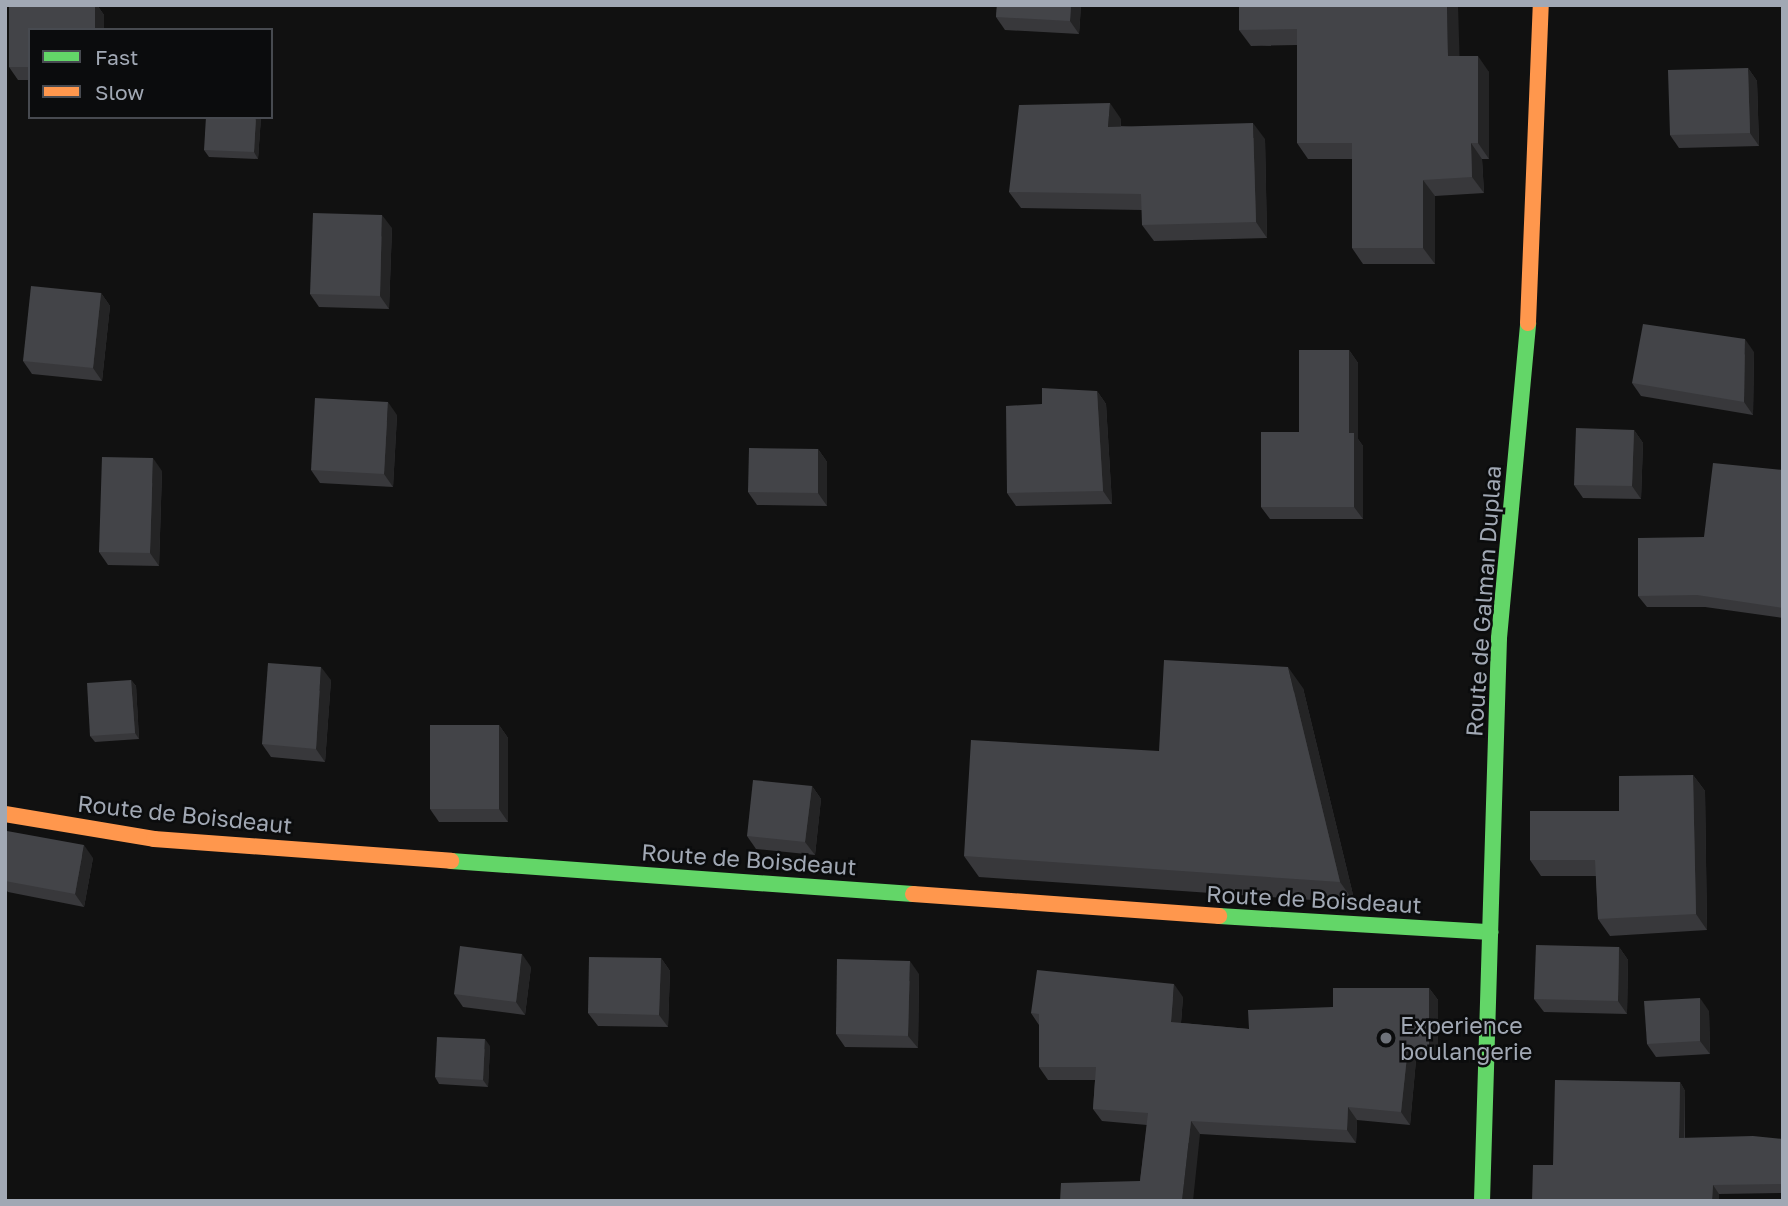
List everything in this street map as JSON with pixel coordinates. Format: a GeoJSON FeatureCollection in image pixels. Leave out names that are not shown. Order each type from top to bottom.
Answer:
{"type":"FeatureCollection","features":[{"type":"Feature","properties":{"kind":"street","name":"Route de Galman Duplaa"},"geometry":{"type":"LineString","coordinates":[[1482,1201],[1499,638],[1534,263],[1541,5]]}},
{"type":"Feature","properties":{"kind":"street","name":"Route de Boisdeaut"},"geometry":{"type":"LineString","coordinates":[[5,814],[154,839],[1268,920],[1491,932]]}},
{"type":"Feature","properties":{"kind":"building"},"geometry":{"type":"Polygon","coordinates":[[[9,5],[95,5],[95,28],[28,28],[28,67],[9,67],[9,5]]]}},
{"type":"Feature","properties":{"kind":"building"},"geometry":{"type":"Polygon","coordinates":[[[997,5],[1071,5],[1070,21],[996,17],[997,5]]]}},
{"type":"Feature","properties":{"kind":"building"},"geometry":{"type":"Polygon","coordinates":[[[1239,5],[1447,5],[1448,56],[1478,56],[1478,143],[1471,143],[1472,177],[1423,180],[1423,248],[1352,248],[1352,143],[1297,143],[1297,29],[1239,30],[1239,5]]]}},
{"type":"Feature","properties":{"kind":"building"},"geometry":{"type":"Polygon","coordinates":[[[1748,68],[1750,133],[1670,135],[1668,70],[1748,68]]]}},
{"type":"Feature","properties":{"kind":"building"},"geometry":{"type":"Polygon","coordinates":[[[1110,103],[1108,127],[1253,123],[1256,222],[1142,225],[1141,194],[1009,192],[1019,105],[1110,103]]]}},
{"type":"Feature","properties":{"kind":"building"},"geometry":{"type":"Polygon","coordinates":[[[206,119],[256,119],[254,152],[204,150],[206,119]]]}},
{"type":"Feature","properties":{"kind":"building"},"geometry":{"type":"Polygon","coordinates":[[[313,213],[382,215],[380,296],[310,294],[313,213]]]}},
{"type":"Feature","properties":{"kind":"building"},"geometry":{"type":"Polygon","coordinates":[[[31,286],[101,293],[93,368],[23,361],[31,286]]]}},
{"type":"Feature","properties":{"kind":"building"},"geometry":{"type":"Polygon","coordinates":[[[1643,324],[1745,339],[1744,402],[1632,383],[1643,324]]]}},
{"type":"Feature","properties":{"kind":"building"},"geometry":{"type":"Polygon","coordinates":[[[1299,350],[1349,350],[1349,433],[1354,433],[1354,507],[1261,507],[1261,432],[1299,432],[1299,350]]]}},
{"type":"Feature","properties":{"kind":"building"},"geometry":{"type":"Polygon","coordinates":[[[1042,388],[1097,391],[1103,491],[1007,493],[1006,406],[1042,404],[1042,388]]]}},
{"type":"Feature","properties":{"kind":"building"},"geometry":{"type":"Polygon","coordinates":[[[315,398],[388,402],[384,474],[311,470],[315,398]]]}},
{"type":"Feature","properties":{"kind":"building"},"geometry":{"type":"Polygon","coordinates":[[[1576,428],[1634,430],[1632,486],[1574,485],[1576,428]]]}},
{"type":"Feature","properties":{"kind":"building"},"geometry":{"type":"Polygon","coordinates":[[[749,448],[818,449],[818,493],[748,492],[749,448]]]}},
{"type":"Feature","properties":{"kind":"building"},"geometry":{"type":"Polygon","coordinates":[[[102,457],[153,458],[150,553],[99,552],[102,457]]]}},
{"type":"Feature","properties":{"kind":"building"},"geometry":{"type":"Polygon","coordinates":[[[1713,463],[1783,470],[1783,608],[1697,595],[1638,596],[1638,538],[1704,537],[1713,463]]]}},
{"type":"Feature","properties":{"kind":"building"},"geometry":{"type":"Polygon","coordinates":[[[1164,660],[1288,667],[1340,882],[964,856],[971,740],[1159,751],[1164,660]]]}},
{"type":"Feature","properties":{"kind":"building"},"geometry":{"type":"Polygon","coordinates":[[[268,663],[321,667],[316,749],[262,744],[268,663]]]}},
{"type":"Feature","properties":{"kind":"building"},"geometry":{"type":"Polygon","coordinates":[[[131,680],[135,733],[90,736],[87,683],[131,680]]]}},
{"type":"Feature","properties":{"kind":"building"},"geometry":{"type":"Polygon","coordinates":[[[430,725],[499,725],[499,809],[430,809],[430,725]]]}},
{"type":"Feature","properties":{"kind":"building"},"geometry":{"type":"Polygon","coordinates":[[[1693,775],[1696,914],[1598,919],[1595,860],[1530,860],[1530,811],[1619,811],[1619,776],[1693,775]]]}},
{"type":"Feature","properties":{"kind":"building"},"geometry":{"type":"Polygon","coordinates":[[[753,780],[812,786],[805,842],[747,836],[753,780]]]}},
{"type":"Feature","properties":{"kind":"building"},"geometry":{"type":"Polygon","coordinates":[[[7,831],[84,845],[75,894],[5,881],[7,831]]]}},
{"type":"Feature","properties":{"kind":"building"},"geometry":{"type":"Polygon","coordinates":[[[1536,945],[1619,947],[1618,1001],[1534,999],[1536,945]]]}},
{"type":"Feature","properties":{"kind":"building"},"geometry":{"type":"Polygon","coordinates":[[[460,946],[522,954],[516,1002],[454,994],[460,946]]]}},
{"type":"Feature","properties":{"kind":"building"},"geometry":{"type":"Polygon","coordinates":[[[589,957],[661,958],[659,1015],[588,1013],[589,957]]]}},
{"type":"Feature","properties":{"kind":"building"},"geometry":{"type":"Polygon","coordinates":[[[837,959],[910,961],[908,1036],[836,1034],[837,959]]]}},
{"type":"Feature","properties":{"kind":"building"},"geometry":{"type":"Polygon","coordinates":[[[1037,970],[1174,984],[1171,1022],[1249,1029],[1248,1010],[1333,1007],[1333,988],[1429,988],[1429,1047],[1408,1047],[1401,1112],[1348,1107],[1347,1130],[1191,1121],[1182,1201],[1060,1201],[1061,1183],[1140,1181],[1148,1113],[1093,1109],[1096,1067],[1039,1067],[1039,1014],[1031,1013],[1037,970]]]}},
{"type":"Feature","properties":{"kind":"building"},"geometry":{"type":"Polygon","coordinates":[[[1700,998],[1700,1041],[1647,1044],[1644,1001],[1700,998]]]}},
{"type":"Feature","properties":{"kind":"building"},"geometry":{"type":"Polygon","coordinates":[[[437,1037],[485,1039],[483,1080],[435,1077],[437,1037]]]}},
{"type":"Feature","properties":{"kind":"building"},"geometry":{"type":"Polygon","coordinates":[[[1555,1080],[1680,1082],[1679,1138],[1753,1136],[1783,1139],[1783,1184],[1713,1185],[1712,1201],[1532,1201],[1533,1165],[1553,1165],[1555,1080]]]}},
{"type":"Feature","properties":{"kind":"traffic: fast"},"geometry":{"type":"LineString","coordinates":[[1482,1201],[1499,638],[1528,323]]}},
{"type":"Feature","properties":{"kind":"traffic: fast"},"geometry":{"type":"LineString","coordinates":[[451,861],[913,894]]}},
{"type":"Feature","properties":{"kind":"traffic: fast"},"geometry":{"type":"LineString","coordinates":[[1219,916],[1491,932]]}},
{"type":"Feature","properties":{"kind":"traffic: slow"},"geometry":{"type":"LineString","coordinates":[[1528,323],[1541,5]]}},
{"type":"Feature","properties":{"kind":"traffic: slow"},"geometry":{"type":"LineString","coordinates":[[5,814],[154,839],[451,861]]}},
{"type":"Feature","properties":{"kind":"traffic: slow"},"geometry":{"type":"LineString","coordinates":[[913,894],[1219,916]]}},
{"type":"Feature","properties":{"kind":"place","name":"Experience boulangerie"},"geometry":{"type":"Point","coordinates":[1386,1038]}}]}
